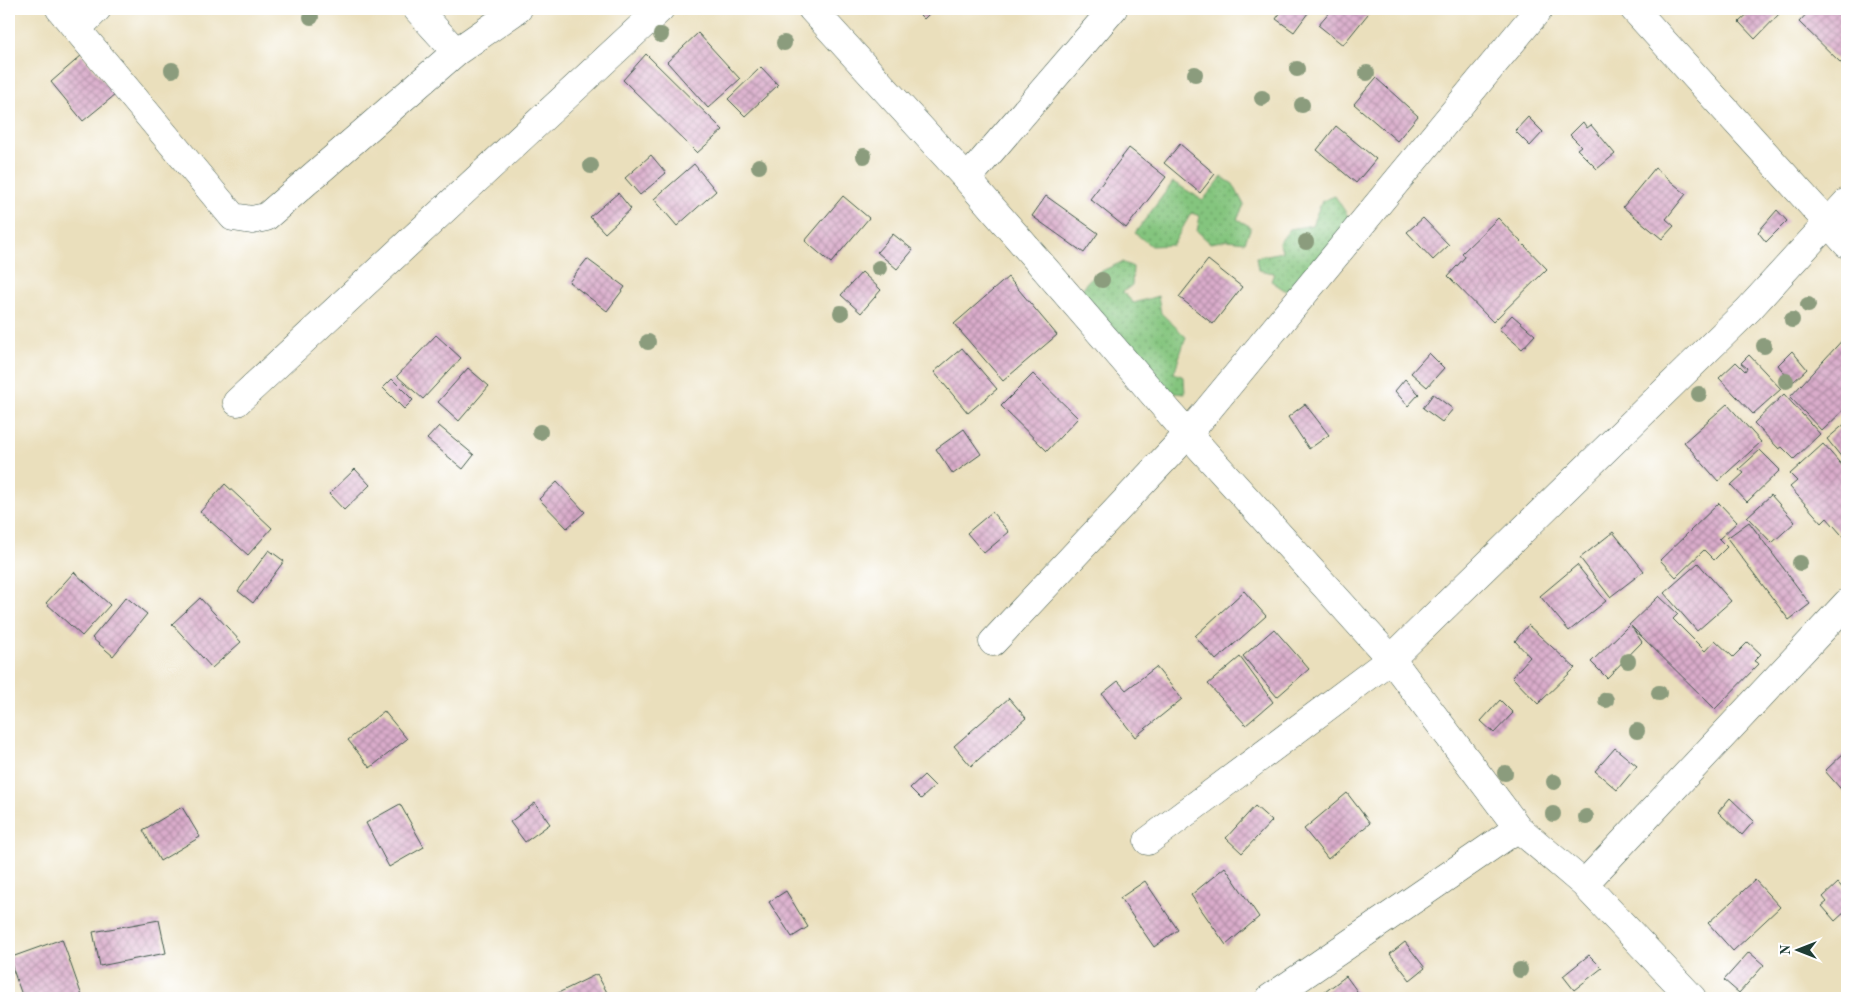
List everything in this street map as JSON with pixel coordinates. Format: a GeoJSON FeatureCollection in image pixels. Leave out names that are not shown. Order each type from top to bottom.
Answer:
{"type":"FeatureCollection","features":[{"type":"Feature","properties":{"kind":"street"},"geometry":{"type":"LineString","coordinates":[[97,9],[68,19],[233,217],[252,220],[266,217],[456,52],[518,9]]}},
{"type":"Feature","properties":{"kind":"street"},"geometry":{"type":"LineString","coordinates":[[418,9],[456,52]]}},
{"type":"Feature","properties":{"kind":"street"},"geometry":{"type":"LineString","coordinates":[[237,402],[660,9]]}},
{"type":"Feature","properties":{"kind":"street"},"geometry":{"type":"LineString","coordinates":[[812,9],[967,179],[1188,434],[1391,659],[1518,828],[1584,884],[1692,998]]}},
{"type":"Feature","properties":{"kind":"street"},"geometry":{"type":"LineString","coordinates":[[967,179],[1113,9]]}},
{"type":"Feature","properties":{"kind":"street"},"geometry":{"type":"LineString","coordinates":[[993,642],[1188,434],[1539,9]]}},
{"type":"Feature","properties":{"kind":"street"},"geometry":{"type":"LineString","coordinates":[[1634,9],[1838,212],[1847,244]]}},
{"type":"Feature","properties":{"kind":"street"},"geometry":{"type":"LineString","coordinates":[[1148,841],[1391,659],[1749,309],[1838,212]]}},
{"type":"Feature","properties":{"kind":"street"},"geometry":{"type":"LineString","coordinates":[[1584,884],[1847,603]]}},
{"type":"Feature","properties":{"kind":"street"},"geometry":{"type":"LineString","coordinates":[[1270,998],[1518,828]]}},
{"type":"Feature","properties":{"kind":"green space"},"geometry":{"type":"Polygon","coordinates":[[[1222,177],[1233,184],[1244,205],[1237,219],[1251,227],[1245,242],[1227,240],[1210,243],[1197,231],[1200,216],[1191,213],[1173,245],[1151,246],[1135,233],[1173,182],[1203,200],[1222,177]]]}},
{"type":"Feature","properties":{"kind":"green space"},"geometry":{"type":"Polygon","coordinates":[[[1335,196],[1352,222],[1289,293],[1271,281],[1274,273],[1258,270],[1256,257],[1283,252],[1279,243],[1290,229],[1312,225],[1322,201],[1335,196]]]}},
{"type":"Feature","properties":{"kind":"green space"},"geometry":{"type":"Polygon","coordinates":[[[1122,262],[1133,267],[1132,285],[1123,292],[1134,303],[1158,296],[1161,313],[1186,337],[1174,373],[1184,377],[1185,394],[1161,392],[1080,295],[1087,282],[1096,274],[1122,262]]]}},
{"type":"Feature","properties":{"kind":"building"},"geometry":{"type":"Polygon","coordinates":[[[914,9],[934,9],[924,19],[914,9]]]}},
{"type":"Feature","properties":{"kind":"building"},"geometry":{"type":"Polygon","coordinates":[[[1283,9],[1302,9],[1308,13],[1294,32],[1276,19],[1283,9]]]}},
{"type":"Feature","properties":{"kind":"building"},"geometry":{"type":"Polygon","coordinates":[[[1332,9],[1372,9],[1343,45],[1318,25],[1332,9]]]}},
{"type":"Feature","properties":{"kind":"building"},"geometry":{"type":"Polygon","coordinates":[[[1753,9],[1777,9],[1781,12],[1755,39],[1739,22],[1753,9]]]}},
{"type":"Feature","properties":{"kind":"building"},"geometry":{"type":"Polygon","coordinates":[[[1811,9],[1841,9],[1847,15],[1847,61],[1843,65],[1799,22],[1811,9]]]}},
{"type":"Feature","properties":{"kind":"building"},"geometry":{"type":"Polygon","coordinates":[[[698,33],[740,79],[708,108],[667,62],[698,33]]]}},
{"type":"Feature","properties":{"kind":"building"},"geometry":{"type":"Polygon","coordinates":[[[646,54],[723,130],[697,153],[623,80],[646,54]]]}},
{"type":"Feature","properties":{"kind":"building"},"geometry":{"type":"Polygon","coordinates":[[[82,55],[115,95],[83,121],[51,82],[82,55]]]}},
{"type":"Feature","properties":{"kind":"building"},"geometry":{"type":"Polygon","coordinates":[[[761,67],[778,85],[745,116],[728,99],[761,67]]]}},
{"type":"Feature","properties":{"kind":"building"},"geometry":{"type":"Polygon","coordinates":[[[1376,78],[1418,116],[1397,141],[1354,104],[1376,78]]]}},
{"type":"Feature","properties":{"kind":"building"},"geometry":{"type":"Polygon","coordinates":[[[1528,117],[1543,132],[1530,146],[1515,131],[1528,117]]]}},
{"type":"Feature","properties":{"kind":"building"},"geometry":{"type":"Polygon","coordinates":[[[1583,122],[1587,128],[1591,125],[1615,154],[1597,169],[1577,149],[1581,146],[1570,135],[1583,122]]]}},
{"type":"Feature","properties":{"kind":"building"},"geometry":{"type":"Polygon","coordinates":[[[1336,126],[1376,159],[1356,183],[1317,150],[1336,126]]]}},
{"type":"Feature","properties":{"kind":"building"},"geometry":{"type":"Polygon","coordinates":[[[1180,144],[1215,174],[1200,193],[1164,163],[1180,144]]]}},
{"type":"Feature","properties":{"kind":"building"},"geometry":{"type":"Polygon","coordinates":[[[1129,148],[1166,177],[1126,228],[1090,199],[1129,148]]]}},
{"type":"Feature","properties":{"kind":"building"},"geometry":{"type":"Polygon","coordinates":[[[651,155],[666,173],[640,195],[625,178],[651,155]]]}},
{"type":"Feature","properties":{"kind":"building"},"geometry":{"type":"Polygon","coordinates":[[[694,164],[716,191],[677,226],[654,199],[694,164]]]}},
{"type":"Feature","properties":{"kind":"building"},"geometry":{"type":"Polygon","coordinates":[[[1655,168],[1686,194],[1666,219],[1674,226],[1662,239],[1623,207],[1655,168]]]}},
{"type":"Feature","properties":{"kind":"building"},"geometry":{"type":"Polygon","coordinates":[[[618,193],[631,209],[605,233],[590,217],[618,193]]]}},
{"type":"Feature","properties":{"kind":"building"},"geometry":{"type":"Polygon","coordinates":[[[843,196],[869,218],[831,263],[805,241],[843,196]]]}},
{"type":"Feature","properties":{"kind":"building"},"geometry":{"type":"Polygon","coordinates":[[[1046,196],[1098,233],[1084,253],[1032,216],[1046,196]]]}},
{"type":"Feature","properties":{"kind":"building"},"geometry":{"type":"Polygon","coordinates":[[[1777,210],[1787,221],[1766,242],[1758,232],[1777,210]]]}},
{"type":"Feature","properties":{"kind":"building"},"geometry":{"type":"Polygon","coordinates":[[[1423,218],[1449,245],[1433,260],[1407,232],[1423,218]]]}},
{"type":"Feature","properties":{"kind":"building"},"geometry":{"type":"Polygon","coordinates":[[[1498,218],[1547,269],[1493,322],[1448,276],[1465,257],[1462,253],[1498,218]]]}},
{"type":"Feature","properties":{"kind":"building"},"geometry":{"type":"Polygon","coordinates":[[[893,234],[913,250],[897,269],[877,252],[893,234]]]}},
{"type":"Feature","properties":{"kind":"building"},"geometry":{"type":"Polygon","coordinates":[[[587,259],[625,287],[607,311],[569,282],[587,259]]]}},
{"type":"Feature","properties":{"kind":"building"},"geometry":{"type":"Polygon","coordinates":[[[1208,260],[1242,287],[1213,324],[1179,297],[1208,260]]]}},
{"type":"Feature","properties":{"kind":"building"},"geometry":{"type":"Polygon","coordinates":[[[862,272],[881,290],[861,313],[841,295],[862,272]]]}},
{"type":"Feature","properties":{"kind":"building"},"geometry":{"type":"Polygon","coordinates":[[[1008,277],[1057,335],[1003,381],[954,324],[1008,277]]]}},
{"type":"Feature","properties":{"kind":"building"},"geometry":{"type":"Polygon","coordinates":[[[1512,315],[1535,335],[1522,349],[1499,329],[1512,315]]]}},
{"type":"Feature","properties":{"kind":"building"},"geometry":{"type":"Polygon","coordinates":[[[436,335],[461,358],[423,399],[397,376],[436,335]]]}},
{"type":"Feature","properties":{"kind":"building"},"geometry":{"type":"Polygon","coordinates":[[[1847,335],[1847,407],[1822,431],[1790,397],[1847,335]]]}},
{"type":"Feature","properties":{"kind":"building"},"geometry":{"type":"Polygon","coordinates":[[[962,348],[997,389],[968,413],[934,372],[962,348]]]}},
{"type":"Feature","properties":{"kind":"building"},"geometry":{"type":"Polygon","coordinates":[[[1792,351],[1807,369],[1792,383],[1778,365],[1792,351]]]}},
{"type":"Feature","properties":{"kind":"building"},"geometry":{"type":"Polygon","coordinates":[[[1429,353],[1444,368],[1427,387],[1411,373],[1429,353]]]}},
{"type":"Feature","properties":{"kind":"building"},"geometry":{"type":"Polygon","coordinates":[[[1749,355],[1781,389],[1753,414],[1719,378],[1736,362],[1745,371],[1747,368],[1741,363],[1749,355]]]}},
{"type":"Feature","properties":{"kind":"building"},"geometry":{"type":"Polygon","coordinates":[[[468,368],[489,386],[459,421],[438,402],[468,368]]]}},
{"type":"Feature","properties":{"kind":"building"},"geometry":{"type":"Polygon","coordinates":[[[1033,374],[1078,418],[1047,451],[1001,406],[1033,374]]]}},
{"type":"Feature","properties":{"kind":"building"},"geometry":{"type":"Polygon","coordinates":[[[392,379],[413,400],[404,409],[383,388],[392,379]]]}},
{"type":"Feature","properties":{"kind":"building"},"geometry":{"type":"Polygon","coordinates":[[[1405,379],[1419,394],[1408,406],[1395,391],[1405,379]]]}},
{"type":"Feature","properties":{"kind":"building"},"geometry":{"type":"Polygon","coordinates":[[[1433,394],[1453,409],[1442,422],[1423,408],[1433,394]]]}},
{"type":"Feature","properties":{"kind":"building"},"geometry":{"type":"Polygon","coordinates":[[[1784,394],[1820,434],[1794,459],[1782,447],[1779,449],[1754,423],[1784,394]]]}},
{"type":"Feature","properties":{"kind":"building"},"geometry":{"type":"Polygon","coordinates":[[[1305,404],[1329,435],[1309,449],[1288,417],[1305,404]]]}},
{"type":"Feature","properties":{"kind":"building"},"geometry":{"type":"Polygon","coordinates":[[[1727,404],[1761,442],[1718,481],[1684,442],[1727,404]]]}},
{"type":"Feature","properties":{"kind":"building"},"geometry":{"type":"Polygon","coordinates":[[[1847,422],[1847,464],[1827,439],[1847,422]]]}},
{"type":"Feature","properties":{"kind":"building"},"geometry":{"type":"Polygon","coordinates":[[[439,426],[474,455],[463,469],[427,439],[439,426]]]}},
{"type":"Feature","properties":{"kind":"building"},"geometry":{"type":"Polygon","coordinates":[[[964,429],[981,454],[953,474],[936,449],[964,429]]]}},
{"type":"Feature","properties":{"kind":"building"},"geometry":{"type":"Polygon","coordinates":[[[1823,444],[1847,471],[1847,541],[1827,518],[1822,523],[1790,487],[1797,481],[1790,474],[1823,444]]]}},
{"type":"Feature","properties":{"kind":"building"},"geometry":{"type":"Polygon","coordinates":[[[1760,450],[1780,470],[1747,502],[1731,485],[1744,473],[1739,469],[1760,450]]]}},
{"type":"Feature","properties":{"kind":"building"},"geometry":{"type":"Polygon","coordinates":[[[355,469],[370,485],[344,510],[329,494],[355,469]]]}},
{"type":"Feature","properties":{"kind":"building"},"geometry":{"type":"Polygon","coordinates":[[[557,482],[585,512],[567,528],[539,499],[557,482]]]}},
{"type":"Feature","properties":{"kind":"building"},"geometry":{"type":"Polygon","coordinates":[[[225,484],[272,528],[248,555],[200,512],[225,484]]]}},
{"type":"Feature","properties":{"kind":"building"},"geometry":{"type":"Polygon","coordinates":[[[1771,495],[1795,522],[1772,543],[1747,517],[1771,495]]]}},
{"type":"Feature","properties":{"kind":"building"},"geometry":{"type":"Polygon","coordinates":[[[1719,503],[1737,522],[1719,539],[1727,547],[1714,560],[1704,550],[1676,577],[1660,560],[1719,503]]]}},
{"type":"Feature","properties":{"kind":"building"},"geometry":{"type":"Polygon","coordinates":[[[992,512],[1009,532],[984,553],[967,533],[992,512]]]}},
{"type":"Feature","properties":{"kind":"building"},"geometry":{"type":"Polygon","coordinates":[[[1749,522],[1810,604],[1789,620],[1727,538],[1749,522]]]}},
{"type":"Feature","properties":{"kind":"building"},"geometry":{"type":"Polygon","coordinates":[[[1613,532],[1644,571],[1610,597],[1580,558],[1613,532]]]}},
{"type":"Feature","properties":{"kind":"building"},"geometry":{"type":"Polygon","coordinates":[[[269,550],[284,561],[253,603],[238,591],[269,550]]]}},
{"type":"Feature","properties":{"kind":"building"},"geometry":{"type":"Polygon","coordinates":[[[1698,563],[1731,601],[1697,631],[1664,593],[1698,563]]]}},
{"type":"Feature","properties":{"kind":"building"},"geometry":{"type":"Polygon","coordinates":[[[1577,565],[1606,601],[1569,631],[1540,596],[1577,565]]]}},
{"type":"Feature","properties":{"kind":"building"},"geometry":{"type":"Polygon","coordinates":[[[74,572],[110,605],[82,636],[46,603],[74,572]]]}},
{"type":"Feature","properties":{"kind":"building"},"geometry":{"type":"Polygon","coordinates":[[[1244,591],[1266,616],[1216,660],[1195,636],[1244,591]]]}},
{"type":"Feature","properties":{"kind":"building"},"geometry":{"type":"Polygon","coordinates":[[[1659,596],[1678,614],[1673,619],[1705,651],[1715,640],[1733,657],[1748,642],[1761,654],[1754,661],[1759,664],[1715,709],[1631,626],[1642,642],[1607,678],[1591,662],[1659,596]]]}},
{"type":"Feature","properties":{"kind":"building"},"geometry":{"type":"Polygon","coordinates":[[[126,597],[147,614],[113,656],[92,638],[126,597]]]}},
{"type":"Feature","properties":{"kind":"building"},"geometry":{"type":"Polygon","coordinates":[[[200,598],[241,642],[212,668],[172,624],[200,598]]]}},
{"type":"Feature","properties":{"kind":"building"},"geometry":{"type":"Polygon","coordinates":[[[1528,625],[1575,668],[1538,704],[1512,677],[1530,657],[1515,641],[1528,625]]]}},
{"type":"Feature","properties":{"kind":"building"},"geometry":{"type":"Polygon","coordinates":[[[1274,629],[1309,669],[1277,697],[1243,656],[1274,629]]]}},
{"type":"Feature","properties":{"kind":"building"},"geometry":{"type":"Polygon","coordinates":[[[1240,657],[1273,702],[1246,725],[1208,684],[1240,657]]]}},
{"type":"Feature","properties":{"kind":"building"},"geometry":{"type":"Polygon","coordinates":[[[1156,667],[1182,699],[1135,737],[1102,694],[1118,681],[1126,690],[1156,667]]]}},
{"type":"Feature","properties":{"kind":"building"},"geometry":{"type":"Polygon","coordinates":[[[1009,698],[1026,718],[971,766],[954,746],[1009,698]]]}},
{"type":"Feature","properties":{"kind":"building"},"geometry":{"type":"Polygon","coordinates":[[[1500,700],[1513,713],[1494,733],[1481,721],[1500,700]]]}},
{"type":"Feature","properties":{"kind":"building"},"geometry":{"type":"Polygon","coordinates":[[[384,711],[407,739],[370,768],[348,740],[384,711]]]}},
{"type":"Feature","properties":{"kind":"building"},"geometry":{"type":"Polygon","coordinates":[[[1615,748],[1637,766],[1617,790],[1595,771],[1615,748]]]}},
{"type":"Feature","properties":{"kind":"building"},"geometry":{"type":"Polygon","coordinates":[[[1847,750],[1847,796],[1825,771],[1847,750]]]}},
{"type":"Feature","properties":{"kind":"building"},"geometry":{"type":"Polygon","coordinates":[[[924,775],[935,786],[921,799],[910,788],[924,775]]]}},
{"type":"Feature","properties":{"kind":"building"},"geometry":{"type":"Polygon","coordinates":[[[1347,793],[1370,823],[1328,859],[1304,829],[1347,793]]]}},
{"type":"Feature","properties":{"kind":"building"},"geometry":{"type":"Polygon","coordinates":[[[1730,798],[1754,821],[1742,835],[1718,812],[1730,798]]]}},
{"type":"Feature","properties":{"kind":"building"},"geometry":{"type":"Polygon","coordinates":[[[535,803],[550,824],[525,842],[510,822],[535,803]]]}},
{"type":"Feature","properties":{"kind":"building"},"geometry":{"type":"Polygon","coordinates":[[[400,804],[424,847],[389,867],[366,823],[400,804]]]}},
{"type":"Feature","properties":{"kind":"building"},"geometry":{"type":"Polygon","coordinates":[[[1255,806],[1272,821],[1242,853],[1226,838],[1255,806]]]}},
{"type":"Feature","properties":{"kind":"building"},"geometry":{"type":"Polygon","coordinates":[[[182,807],[200,837],[160,861],[143,830],[182,807]]]}},
{"type":"Feature","properties":{"kind":"building"},"geometry":{"type":"Polygon","coordinates":[[[1225,867],[1259,917],[1226,945],[1191,895],[1225,867]]]}},
{"type":"Feature","properties":{"kind":"building"},"geometry":{"type":"Polygon","coordinates":[[[1755,880],[1780,907],[1733,951],[1708,923],[1755,880]]]}},
{"type":"Feature","properties":{"kind":"building"},"geometry":{"type":"Polygon","coordinates":[[[1145,881],[1178,930],[1154,947],[1120,898],[1145,881]]]}},
{"type":"Feature","properties":{"kind":"building"},"geometry":{"type":"Polygon","coordinates":[[[1838,883],[1847,893],[1847,910],[1835,921],[1822,906],[1827,902],[1823,897],[1838,883]]]}},
{"type":"Feature","properties":{"kind":"building"},"geometry":{"type":"Polygon","coordinates":[[[786,891],[808,927],[792,937],[769,902],[786,891]]]}},
{"type":"Feature","properties":{"kind":"building"},"geometry":{"type":"Polygon","coordinates":[[[159,920],[166,953],[100,966],[93,932],[159,920]]]}},
{"type":"Feature","properties":{"kind":"building"},"geometry":{"type":"Polygon","coordinates":[[[62,939],[82,996],[75,998],[23,998],[9,958],[62,939]]]}},
{"type":"Feature","properties":{"kind":"building"},"geometry":{"type":"Polygon","coordinates":[[[1405,942],[1425,968],[1410,980],[1390,954],[1405,942]]]}},
{"type":"Feature","properties":{"kind":"building"},"geometry":{"type":"Polygon","coordinates":[[[1749,952],[1764,965],[1739,993],[1724,980],[1749,952]]]}},
{"type":"Feature","properties":{"kind":"building"},"geometry":{"type":"Polygon","coordinates":[[[1589,955],[1602,968],[1574,990],[1563,976],[1589,955]]]}},
{"type":"Feature","properties":{"kind":"building"},"geometry":{"type":"Polygon","coordinates":[[[597,974],[610,998],[558,998],[556,994],[597,974]]]}},
{"type":"Feature","properties":{"kind":"building"},"geometry":{"type":"Polygon","coordinates":[[[1346,976],[1362,998],[1317,998],[1346,976]]]}}]}
